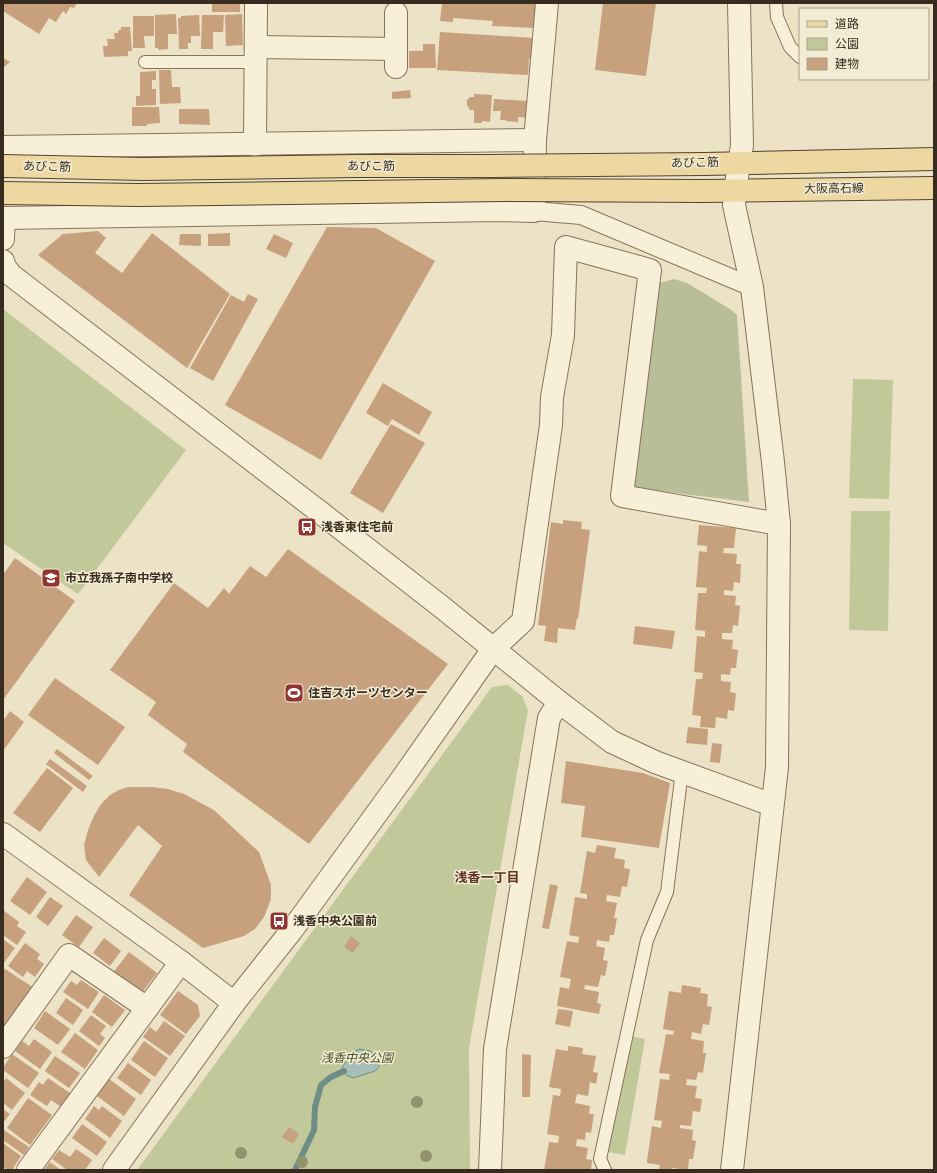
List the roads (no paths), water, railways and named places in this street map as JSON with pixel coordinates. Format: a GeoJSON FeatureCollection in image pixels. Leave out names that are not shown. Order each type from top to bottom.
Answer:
{"type":"FeatureCollection","features":[{"type":"Feature","properties":{"kind":"main road"},"geometry":{"type":"LineString","coordinates":[[750,162],[934,159]]}},
{"type":"Feature","properties":{"kind":"main road","name":"あびこ筋"},"geometry":{"type":"LineString","coordinates":[[3,166],[143,169],[704,164],[750,162]]}},
{"type":"Feature","properties":{"kind":"main road","name":"大阪高石線"},"geometry":{"type":"LineString","coordinates":[[734,191],[934,188]]}},
{"type":"Feature","properties":{"kind":"main road"},"geometry":{"type":"LineString","coordinates":[[3,193],[139,195],[503,190],[734,191]]}},
{"type":"Feature","properties":{"kind":"street"},"geometry":{"type":"LineString","coordinates":[[255,144],[256,3]]}},
{"type":"Feature","properties":{"kind":"street"},"geometry":{"type":"LineString","coordinates":[[534,211],[536,140],[547,3]]}},
{"type":"Feature","properties":{"kind":"street"},"geometry":{"type":"LineString","coordinates":[[732,1170],[777,767],[779,524],[752,287],[734,205],[734,191],[750,162],[742,145],[739,3]]}},
{"type":"Feature","properties":{"kind":"street"},"geometry":{"type":"LineString","coordinates":[[256,54],[396,58],[396,13]]}},
{"type":"Feature","properties":{"kind":"street"},"geometry":{"type":"LineString","coordinates":[[3,147],[536,140]]}},
{"type":"Feature","properties":{"kind":"street"},"geometry":{"type":"LineString","coordinates":[[133,146],[153,160],[153,203],[137,217]]}},
{"type":"Feature","properties":{"kind":"street"},"geometry":{"type":"LineString","coordinates":[[3,225],[137,217],[496,210],[534,211],[581,215],[752,287]]}},
{"type":"Feature","properties":{"kind":"street"},"geometry":{"type":"LineString","coordinates":[[114,1170],[234,1003],[292,930],[401,780],[493,649],[523,621],[551,425],[552,397],[563,335],[566,247],[650,270],[622,496],[779,524]]}},
{"type":"Feature","properties":{"kind":"street"},"geometry":{"type":"LineString","coordinates":[[3,261],[5,267],[11,274],[321,513],[425,594],[559,702],[612,742],[655,762],[772,805]]}},
{"type":"Feature","properties":{"kind":"street"},"geometry":{"type":"LineString","coordinates":[[490,1170],[495,1049],[549,718],[559,702]]}},
{"type":"Feature","properties":{"kind":"street"},"geometry":{"type":"LineString","coordinates":[[3,834],[181,962],[234,1003]]}},
{"type":"Feature","properties":{"kind":"street"},"geometry":{"type":"LineString","coordinates":[[3,1047],[69,955],[147,1008]]}},
{"type":"Feature","properties":{"kind":"street"},"geometry":{"type":"LineString","coordinates":[[28,1170],[181,962]]}},
{"type":"Feature","properties":{"kind":"lane"},"geometry":{"type":"LineString","coordinates":[[776,3],[777,17],[790,47],[799,56]]}},
{"type":"Feature","properties":{"kind":"lane"},"geometry":{"type":"LineString","coordinates":[[145,62],[256,54]]}},
{"type":"Feature","properties":{"kind":"lane"},"geometry":{"type":"LineString","coordinates":[[605,1170],[600,1159],[647,940],[667,892],[682,771]]}},
{"type":"Feature","properties":{"kind":"water"},"geometry":{"type":"Polygon","coordinates":[[[360,1049],[370,1051],[377,1056],[379,1067],[375,1071],[353,1078],[346,1075],[342,1068],[351,1053],[360,1049]]]}},
{"type":"Feature","properties":{"kind":"waterway"},"geometry":{"type":"LineString","coordinates":[[295,1170],[314,1130],[315,1107],[321,1085],[331,1077],[344,1071]]}},
{"type":"Feature","properties":{"kind":"place","name":"浅香東住宅前"},"geometry":{"type":"Point","coordinates":[307,527]}},
{"type":"Feature","properties":{"kind":"place","name":"市立我孫子南中学校"},"geometry":{"type":"Point","coordinates":[51,578]}},
{"type":"Feature","properties":{"kind":"place","name":"住吉スポーツセンター"},"geometry":{"type":"Point","coordinates":[294,693]}},
{"type":"Feature","properties":{"kind":"place","name":"浅香中央公園前"},"geometry":{"type":"Point","coordinates":[279,921]}},
{"type":"Feature","properties":{"kind":"district","name":"浅香一丁目"},"geometry":{"type":"Point","coordinates":[487,878]}},
{"type":"Feature","properties":{"kind":"park label","name":"浅香中央公園"},"geometry":{"type":"Point","coordinates":[357,1058]}}]}
